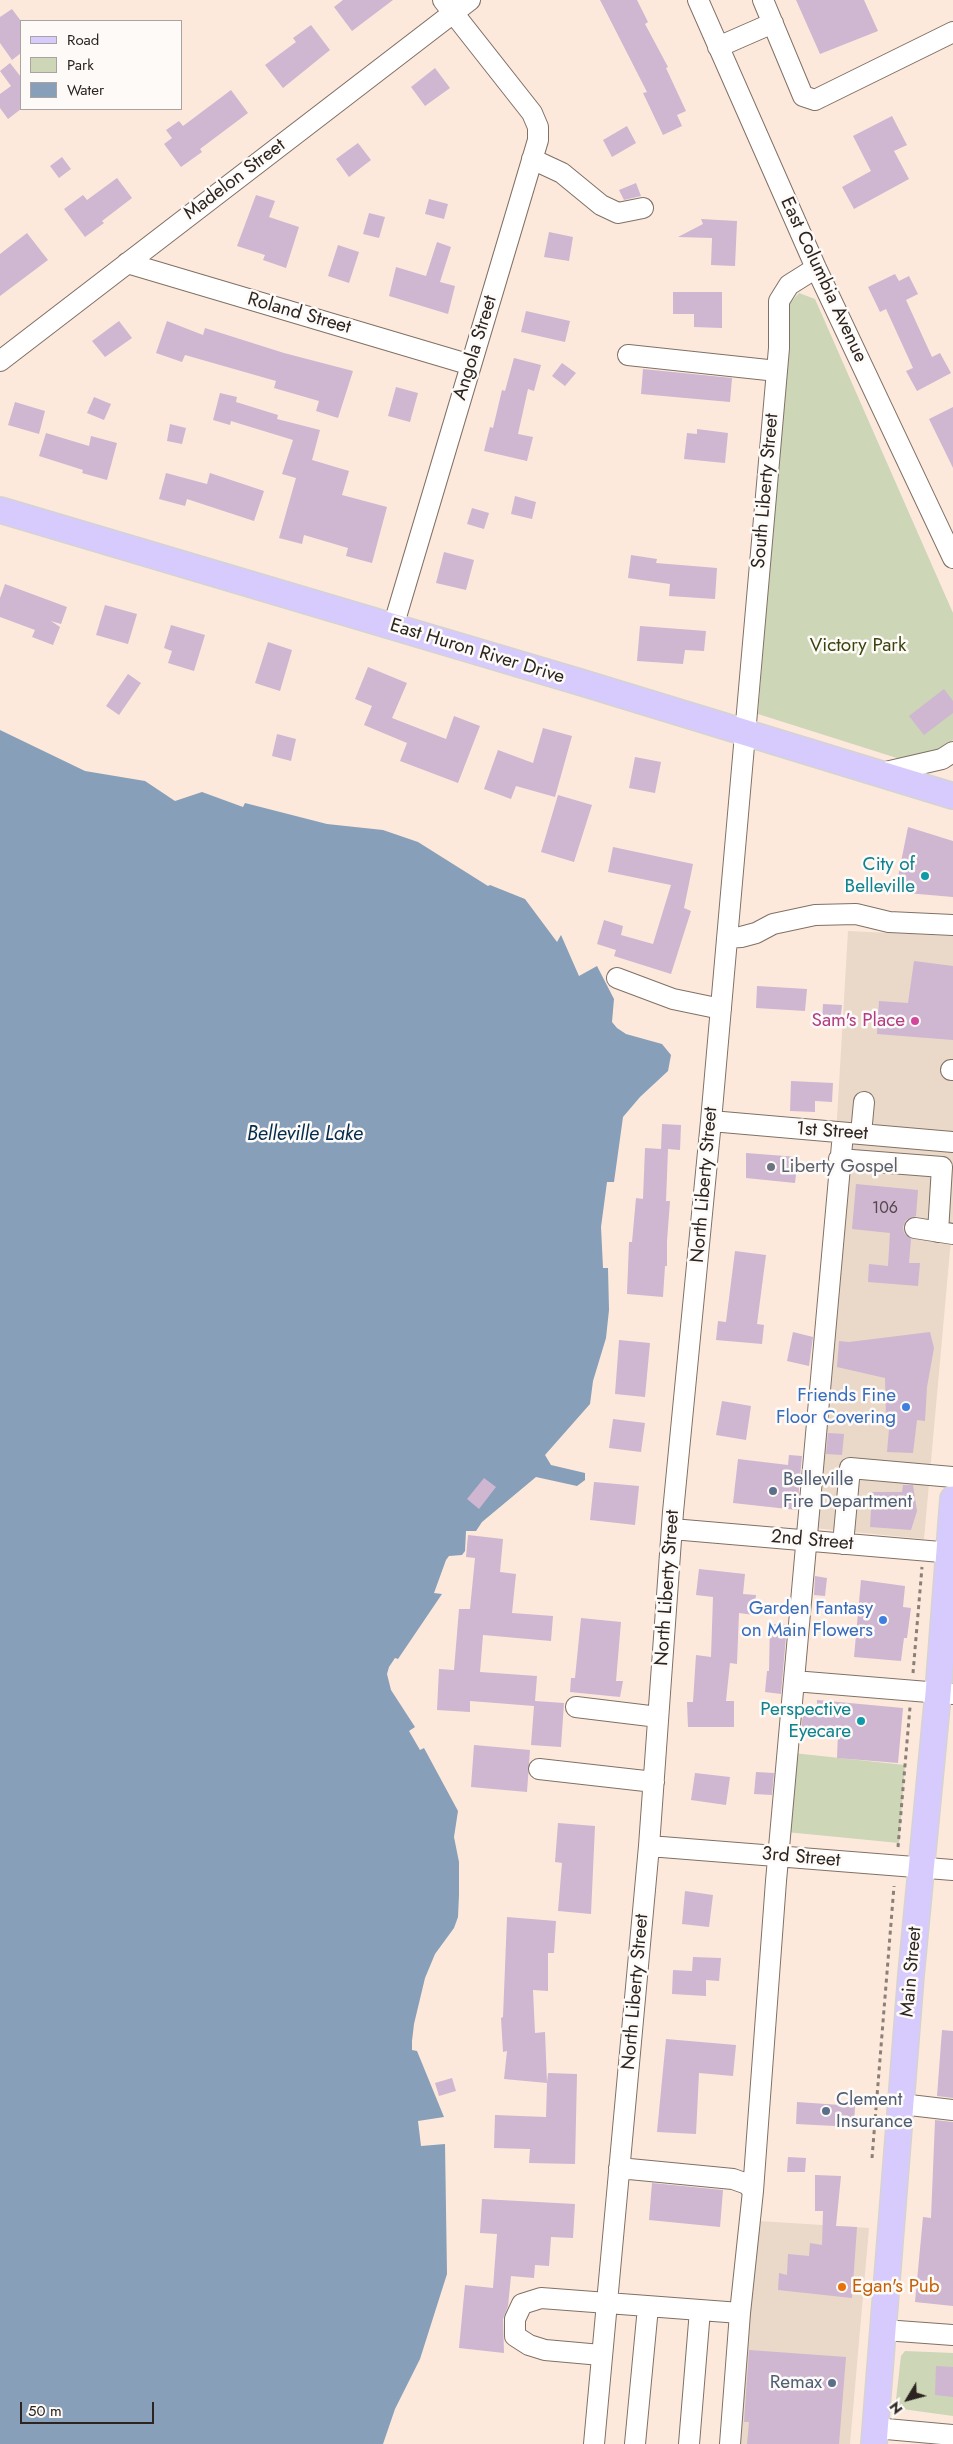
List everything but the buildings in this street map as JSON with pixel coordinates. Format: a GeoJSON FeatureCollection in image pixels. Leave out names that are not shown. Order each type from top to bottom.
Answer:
{"type":"FeatureCollection","features":[{"type":"Feature","properties":{"kind":"main road","name":"East Huron River Drive"},"geometry":{"type":"LineString","coordinates":[[0,510],[953,796]]}},
{"type":"Feature","properties":{"kind":"main road","name":"Main Street"},"geometry":{"type":"LineString","coordinates":[[875,2436],[921,1868],[946,1694],[953,1500]]}},
{"type":"Feature","properties":{"kind":"street","name":"Madelon Street"},"geometry":{"type":"LineString","coordinates":[[0,361],[127,263],[448,6],[470,0]]}},
{"type":"Feature","properties":{"kind":"street","name":"East Columbia Avenue"},"geometry":{"type":"LineString","coordinates":[[698,0],[816,268],[953,558]]}},
{"type":"Feature","properties":{"kind":"street"},"geometry":{"type":"LineString","coordinates":[[763,0],[803,96],[815,100],[953,32]]}},
{"type":"Feature","properties":{"kind":"street","name":"Angola Street"},"geometry":{"type":"LineString","coordinates":[[393,627],[538,140],[536,120],[448,6]]}},
{"type":"Feature","properties":{"kind":"street"},"geometry":{"type":"LineString","coordinates":[[718,47],[773,23]]}},
{"type":"Feature","properties":{"kind":"street"},"geometry":{"type":"LineString","coordinates":[[532,159],[562,173],[601,205],[618,214],[643,208]]}},
{"type":"Feature","properties":{"kind":"street","name":"Roland Street"},"geometry":{"type":"LineString","coordinates":[[127,263],[471,365]]}},
{"type":"Feature","properties":{"kind":"street","name":"South Liberty Street"},"geometry":{"type":"LineString","coordinates":[[744,732],[777,371],[779,301],[789,286],[816,268]]}},
{"type":"Feature","properties":{"kind":"street"},"geometry":{"type":"LineString","coordinates":[[628,355],[777,371]]}},
{"type":"Feature","properties":{"kind":"street","name":"North Liberty Street"},"geometry":{"type":"LineString","coordinates":[[594,2444],[650,1846],[672,1529],[711,1121],[744,732]]}},
{"type":"Feature","properties":{"kind":"street"},"geometry":{"type":"LineString","coordinates":[[877,774],[942,758],[953,752]]}},
{"type":"Feature","properties":{"kind":"street"},"geometry":{"type":"LineString","coordinates":[[727,938],[741,937],[756,933],[773,924],[815,916],[856,914],[889,922],[953,925]]}},
{"type":"Feature","properties":{"kind":"street"},"geometry":{"type":"LineString","coordinates":[[617,978],[672,999],[720,1009]]}},
{"type":"Feature","properties":{"kind":"street"},"geometry":{"type":"LineString","coordinates":[[730,2444],[740,2313],[753,2191],[839,1159],[864,1102]]}},
{"type":"Feature","properties":{"kind":"street","name":"1st Street"},"geometry":{"type":"LineString","coordinates":[[711,1121],[953,1142]]}},
{"type":"Feature","properties":{"kind":"street"},"geometry":{"type":"LineString","coordinates":[[839,1159],[942,1167],[946,1233],[915,1228]]}},
{"type":"Feature","properties":{"kind":"street"},"geometry":{"type":"LineString","coordinates":[[843,1544],[850,1468],[953,1477]]}},
{"type":"Feature","properties":{"kind":"street","name":"2nd Street"},"geometry":{"type":"LineString","coordinates":[[672,1529],[951,1553]]}},
{"type":"Feature","properties":{"kind":"street"},"geometry":{"type":"LineString","coordinates":[[794,1681],[946,1694]]}},
{"type":"Feature","properties":{"kind":"street"},"geometry":{"type":"LineString","coordinates":[[576,1708],[658,1717]]}},
{"type":"Feature","properties":{"kind":"street"},"geometry":{"type":"LineString","coordinates":[[539,1769],[654,1782]]}},
{"type":"Feature","properties":{"kind":"street","name":"3rd Street"},"geometry":{"type":"LineString","coordinates":[[650,1846],[953,1870]]}},
{"type":"Feature","properties":{"kind":"street"},"geometry":{"type":"LineString","coordinates":[[901,2104],[953,2110]]}},
{"type":"Feature","properties":{"kind":"street"},"geometry":{"type":"LineString","coordinates":[[619,2168],[733,2179],[747,2184],[753,2191]]}},
{"type":"Feature","properties":{"kind":"street"},"geometry":{"type":"LineString","coordinates":[[601,2355],[545,2350],[529,2345],[515,2336],[515,2319],[522,2304],[541,2298],[606,2305],[740,2313]]}},
{"type":"Feature","properties":{"kind":"street"},"geometry":{"type":"LineString","coordinates":[[635,2444],[648,2307]]}},
{"type":"Feature","properties":{"kind":"street"},"geometry":{"type":"LineString","coordinates":[[689,2444],[700,2310]]}},
{"type":"Feature","properties":{"kind":"street"},"geometry":{"type":"LineString","coordinates":[[884,2330],[953,2335]]}},
{"type":"Feature","properties":{"kind":"street"},"geometry":{"type":"LineString","coordinates":[[875,2436],[953,2435]]}},
{"type":"Feature","properties":{"kind":"path"},"geometry":{"type":"LineString","coordinates":[[872,2158],[894,1886]]}},
{"type":"Feature","properties":{"kind":"shaded area"},"geometry":{"type":"Polygon","coordinates":[[[848,931],[953,936],[953,1217],[924,1539],[813,1528],[848,931]]]}},
{"type":"Feature","properties":{"kind":"shaded area"},"geometry":{"type":"Polygon","coordinates":[[[743,2220],[869,2228],[850,2444],[728,2444],[743,2220]]]}},
{"type":"Feature","properties":{"kind":"green space","name":"Victory Park"},"geometry":{"type":"Polygon","coordinates":[[[799,293],[815,299],[953,613],[953,740],[937,751],[900,759],[758,714],[790,303],[799,293]]]}},
{"type":"Feature","properties":{"kind":"green space"},"geometry":{"type":"Polygon","coordinates":[[[793,1753],[905,1765],[899,1843],[786,1832],[793,1753]]]}},
{"type":"Feature","properties":{"kind":"green space"},"geometry":{"type":"Polygon","coordinates":[[[905,2351],[953,2353],[953,2416],[895,2408],[901,2356],[905,2351]]]}},
{"type":"Feature","properties":{"kind":"water","name":"Belleville Lake"},"geometry":{"type":"Polygon","coordinates":[[[0,730],[85,771],[145,781],[175,801],[202,792],[243,807],[245,803],[327,824],[383,830],[418,842],[488,886],[490,885],[525,899],[557,942],[561,935],[579,976],[597,966],[614,999],[612,1022],[617,1028],[626,1034],[662,1044],[671,1055],[668,1071],[640,1097],[623,1117],[614,1182],[607,1182],[601,1227],[603,1268],[608,1268],[609,1310],[606,1338],[593,1381],[590,1404],[545,1455],[551,1465],[585,1473],[585,1480],[577,1486],[536,1477],[482,1522],[476,1531],[466,1531],[465,1551],[462,1555],[449,1556],[446,1560],[434,1593],[442,1594],[398,1659],[395,1658],[387,1674],[391,1690],[415,1727],[409,1731],[420,1750],[424,1748],[458,1811],[454,1837],[459,1862],[459,1895],[458,1917],[454,1928],[435,1954],[425,1978],[412,2041],[412,2050],[417,2051],[444,2117],[418,2121],[421,2146],[445,2144],[447,2274],[420,2359],[395,2409],[383,2444],[0,2444],[0,730]]]}},
{"type":"Feature","properties":{"kind":"place","name":"City of Belleville"},"geometry":{"type":"Point","coordinates":[925,876]}},
{"type":"Feature","properties":{"kind":"place","name":"Sam's Place"},"geometry":{"type":"Point","coordinates":[915,1021]}},
{"type":"Feature","properties":{"kind":"place","name":"Liberty Gospel"},"geometry":{"type":"Point","coordinates":[771,1167]}},
{"type":"Feature","properties":{"kind":"place","name":"Friends Fine Floor Covering"},"geometry":{"type":"Point","coordinates":[906,1407]}},
{"type":"Feature","properties":{"kind":"place","name":"Belleville Fire Department"},"geometry":{"type":"Point","coordinates":[773,1491]}},
{"type":"Feature","properties":{"kind":"place","name":"Garden Fantasy on Main Flowers"},"geometry":{"type":"Point","coordinates":[883,1620]}},
{"type":"Feature","properties":{"kind":"place","name":"Perspective Eyecare"},"geometry":{"type":"Point","coordinates":[861,1721]}},
{"type":"Feature","properties":{"kind":"place","name":"Clement Insurance"},"geometry":{"type":"Point","coordinates":[826,2111]}},
{"type":"Feature","properties":{"kind":"place","name":"Egan's Pub"},"geometry":{"type":"Point","coordinates":[842,2287]}},
{"type":"Feature","properties":{"kind":"place","name":"Remax"},"geometry":{"type":"Point","coordinates":[832,2383]}}]}
